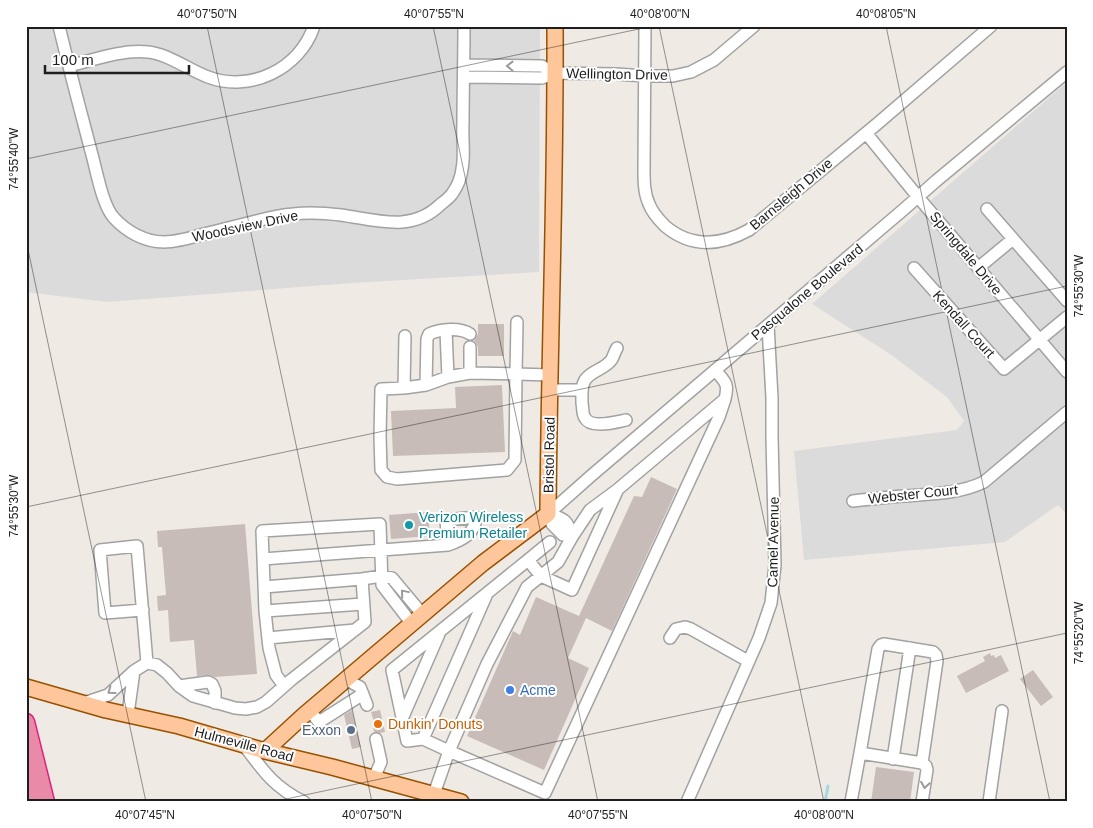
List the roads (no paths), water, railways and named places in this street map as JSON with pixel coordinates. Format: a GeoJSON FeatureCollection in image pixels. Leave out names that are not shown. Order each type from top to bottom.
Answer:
{"type":"FeatureCollection","features":[{"type":"Feature","properties":{"kind":"highway"},"geometry":{"type":"LineString","coordinates":[[26,722],[46,802]]}},
{"type":"Feature","properties":{"kind":"highway"},"geometry":{"type":"LineString","coordinates":[[26,774],[33,802]]}},
{"type":"Feature","properties":{"kind":"main road","name":"Bristol Road"},"geometry":{"type":"LineString","coordinates":[[265,751],[483,563],[548,514],[555,26]]}},
{"type":"Feature","properties":{"kind":"main road","name":"Hulmeville Road"},"geometry":{"type":"LineString","coordinates":[[33,689],[106,710],[179,726],[265,751],[332,766],[462,802]]}},
{"type":"Feature","properties":{"kind":"street","name":"Woodsview Drive"},"geometry":{"type":"LineString","coordinates":[[60,26],[96,172],[109,209],[113,217],[132,233],[146,239],[164,242],[291,214],[310,212],[399,223],[414,221],[436,210],[452,193],[461,176],[463,159],[464,26]]}},
{"type":"Feature","properties":{"kind":"street"},"geometry":{"type":"LineString","coordinates":[[69,66],[121,53],[146,51],[154,52],[176,61],[209,78],[236,83],[249,82],[275,72],[287,64],[311,36],[314,26]]}},
{"type":"Feature","properties":{"kind":"street","name":"Barnsleigh Drive"},"geometry":{"type":"LineString","coordinates":[[645,26],[645,192],[649,205],[659,220],[687,240],[703,243],[737,236],[749,230],[991,26]]}},
{"type":"Feature","properties":{"kind":"street","name":"Wellington Drive"},"geometry":{"type":"LineString","coordinates":[[464,71],[542,66],[555,73],[673,76],[691,72],[714,60],[754,26]]}},
{"type":"Feature","properties":{"kind":"street","name":"Pasqualone Boulevard"},"geometry":{"type":"LineString","coordinates":[[548,514],[1067,72]]}},
{"type":"Feature","properties":{"kind":"street","name":"Springdale Drive"},"geometry":{"type":"LineString","coordinates":[[866,132],[918,197],[1067,372]]}},
{"type":"Feature","properties":{"kind":"street"},"geometry":{"type":"LineString","coordinates":[[988,209],[1067,302]]}},
{"type":"Feature","properties":{"kind":"street"},"geometry":{"type":"LineString","coordinates":[[978,268],[1013,239]]}},
{"type":"Feature","properties":{"kind":"street","name":"Kendall Court"},"geometry":{"type":"LineString","coordinates":[[914,268],[1004,370],[1039,340]]}},
{"type":"Feature","properties":{"kind":"street"},"geometry":{"type":"LineString","coordinates":[[1039,340],[1067,317]]}},
{"type":"Feature","properties":{"kind":"street"},"geometry":{"type":"LineString","coordinates":[[517,322],[516,374],[515,460],[507,470],[396,479],[387,478],[381,470],[381,388],[404,388],[426,385],[448,377],[470,373],[516,374],[582,390]]}},
{"type":"Feature","properties":{"kind":"street","name":"Camel Avenue"},"geometry":{"type":"LineString","coordinates":[[687,802],[770,608],[775,565],[772,398],[768,325]]}},
{"type":"Feature","properties":{"kind":"street"},"geometry":{"type":"LineString","coordinates":[[426,385],[427,339],[430,334],[436,331],[459,330],[470,334]]}},
{"type":"Feature","properties":{"kind":"street"},"geometry":{"type":"LineString","coordinates":[[446,331],[448,377]]}},
{"type":"Feature","properties":{"kind":"street"},"geometry":{"type":"LineString","coordinates":[[404,388],[405,336]]}},
{"type":"Feature","properties":{"kind":"street"},"geometry":{"type":"LineString","coordinates":[[470,347],[470,373]]}},
{"type":"Feature","properties":{"kind":"street"},"geometry":{"type":"LineString","coordinates":[[617,348],[612,359],[606,365],[586,378],[582,390],[583,410],[584,418],[590,422],[606,424],[626,420]]}},
{"type":"Feature","properties":{"kind":"street"},"geometry":{"type":"LineString","coordinates":[[550,542],[392,670],[407,741],[423,739],[544,797],[719,417],[728,388],[715,370]]}},
{"type":"Feature","properties":{"kind":"street"},"geometry":{"type":"LineString","coordinates":[[434,794],[487,664],[527,587],[558,562],[590,510],[618,490],[725,399]]}},
{"type":"Feature","properties":{"kind":"street","name":"Webster Court"},"geometry":{"type":"LineString","coordinates":[[853,501],[960,490],[984,482],[1067,412]]}},
{"type":"Feature","properties":{"kind":"street"},"geometry":{"type":"LineString","coordinates":[[528,560],[541,576],[572,590],[618,490]]}},
{"type":"Feature","properties":{"kind":"street"},"geometry":{"type":"LineString","coordinates":[[548,514],[561,517],[570,528],[572,537]]}},
{"type":"Feature","properties":{"kind":"street"},"geometry":{"type":"LineString","coordinates":[[284,686],[276,676],[269,648],[265,611],[262,532],[380,524],[382,584],[418,619]]}},
{"type":"Feature","properties":{"kind":"street"},"geometry":{"type":"LineString","coordinates":[[263,559],[448,545]]}},
{"type":"Feature","properties":{"kind":"street"},"geometry":{"type":"LineString","coordinates":[[143,610],[106,613],[100,550],[137,546],[143,610],[147,663]]}},
{"type":"Feature","properties":{"kind":"street"},"geometry":{"type":"LineString","coordinates":[[264,587],[382,576]]}},
{"type":"Feature","properties":{"kind":"street"},"geometry":{"type":"LineString","coordinates":[[84,703],[108,695],[134,671],[147,663],[157,665],[179,686],[193,696],[235,708],[257,707],[266,702],[365,622],[362,579]]}},
{"type":"Feature","properties":{"kind":"street"},"geometry":{"type":"LineString","coordinates":[[423,739],[487,593]]}},
{"type":"Feature","properties":{"kind":"street"},"geometry":{"type":"LineString","coordinates":[[265,611],[363,604]]}},
{"type":"Feature","properties":{"kind":"street"},"geometry":{"type":"LineString","coordinates":[[670,638],[676,629],[691,628],[748,661]]}},
{"type":"Feature","properties":{"kind":"street"},"geometry":{"type":"LineString","coordinates":[[268,638],[355,630]]}},
{"type":"Feature","properties":{"kind":"street"},"geometry":{"type":"LineString","coordinates":[[402,719],[440,632]]}},
{"type":"Feature","properties":{"kind":"street"},"geometry":{"type":"LineString","coordinates":[[851,802],[880,645],[884,644],[933,652],[936,655],[937,661],[922,763]]}},
{"type":"Feature","properties":{"kind":"street"},"geometry":{"type":"LineString","coordinates":[[893,759],[910,648]]}},
{"type":"Feature","properties":{"kind":"street"},"geometry":{"type":"LineString","coordinates":[[128,714],[134,671]]}},
{"type":"Feature","properties":{"kind":"street"},"geometry":{"type":"LineString","coordinates":[[347,680],[360,687],[367,705]]}},
{"type":"Feature","properties":{"kind":"street"},"geometry":{"type":"LineString","coordinates":[[179,686],[208,682],[212,684],[215,691],[215,703]]}},
{"type":"Feature","properties":{"kind":"street"},"geometry":{"type":"LineString","coordinates":[[310,711],[319,722],[363,694]]}},
{"type":"Feature","properties":{"kind":"street"},"geometry":{"type":"LineString","coordinates":[[989,802],[1002,711]]}},
{"type":"Feature","properties":{"kind":"street"},"geometry":{"type":"LineString","coordinates":[[374,778],[381,762],[376,739]]}},
{"type":"Feature","properties":{"kind":"street"},"geometry":{"type":"LineString","coordinates":[[244,745],[264,773],[276,785],[304,802]]}},
{"type":"Feature","properties":{"kind":"street"},"geometry":{"type":"LineString","coordinates":[[860,754],[922,763],[926,766],[922,802]]}},
{"type":"Feature","properties":{"kind":"waterway"},"geometry":{"type":"LineString","coordinates":[[825,802],[828,786]]}},
{"type":"Feature","properties":{"kind":"place","name":"Verizon Wireless Premium Retailer"},"geometry":{"type":"Point","coordinates":[409,525]}},
{"type":"Feature","properties":{"kind":"place","name":"Acme"},"geometry":{"type":"Point","coordinates":[510,690]}},
{"type":"Feature","properties":{"kind":"place","name":"Dunkin' Donuts"},"geometry":{"type":"Point","coordinates":[378,724]}},
{"type":"Feature","properties":{"kind":"place","name":"Exxon"},"geometry":{"type":"Point","coordinates":[351,730]}}]}
